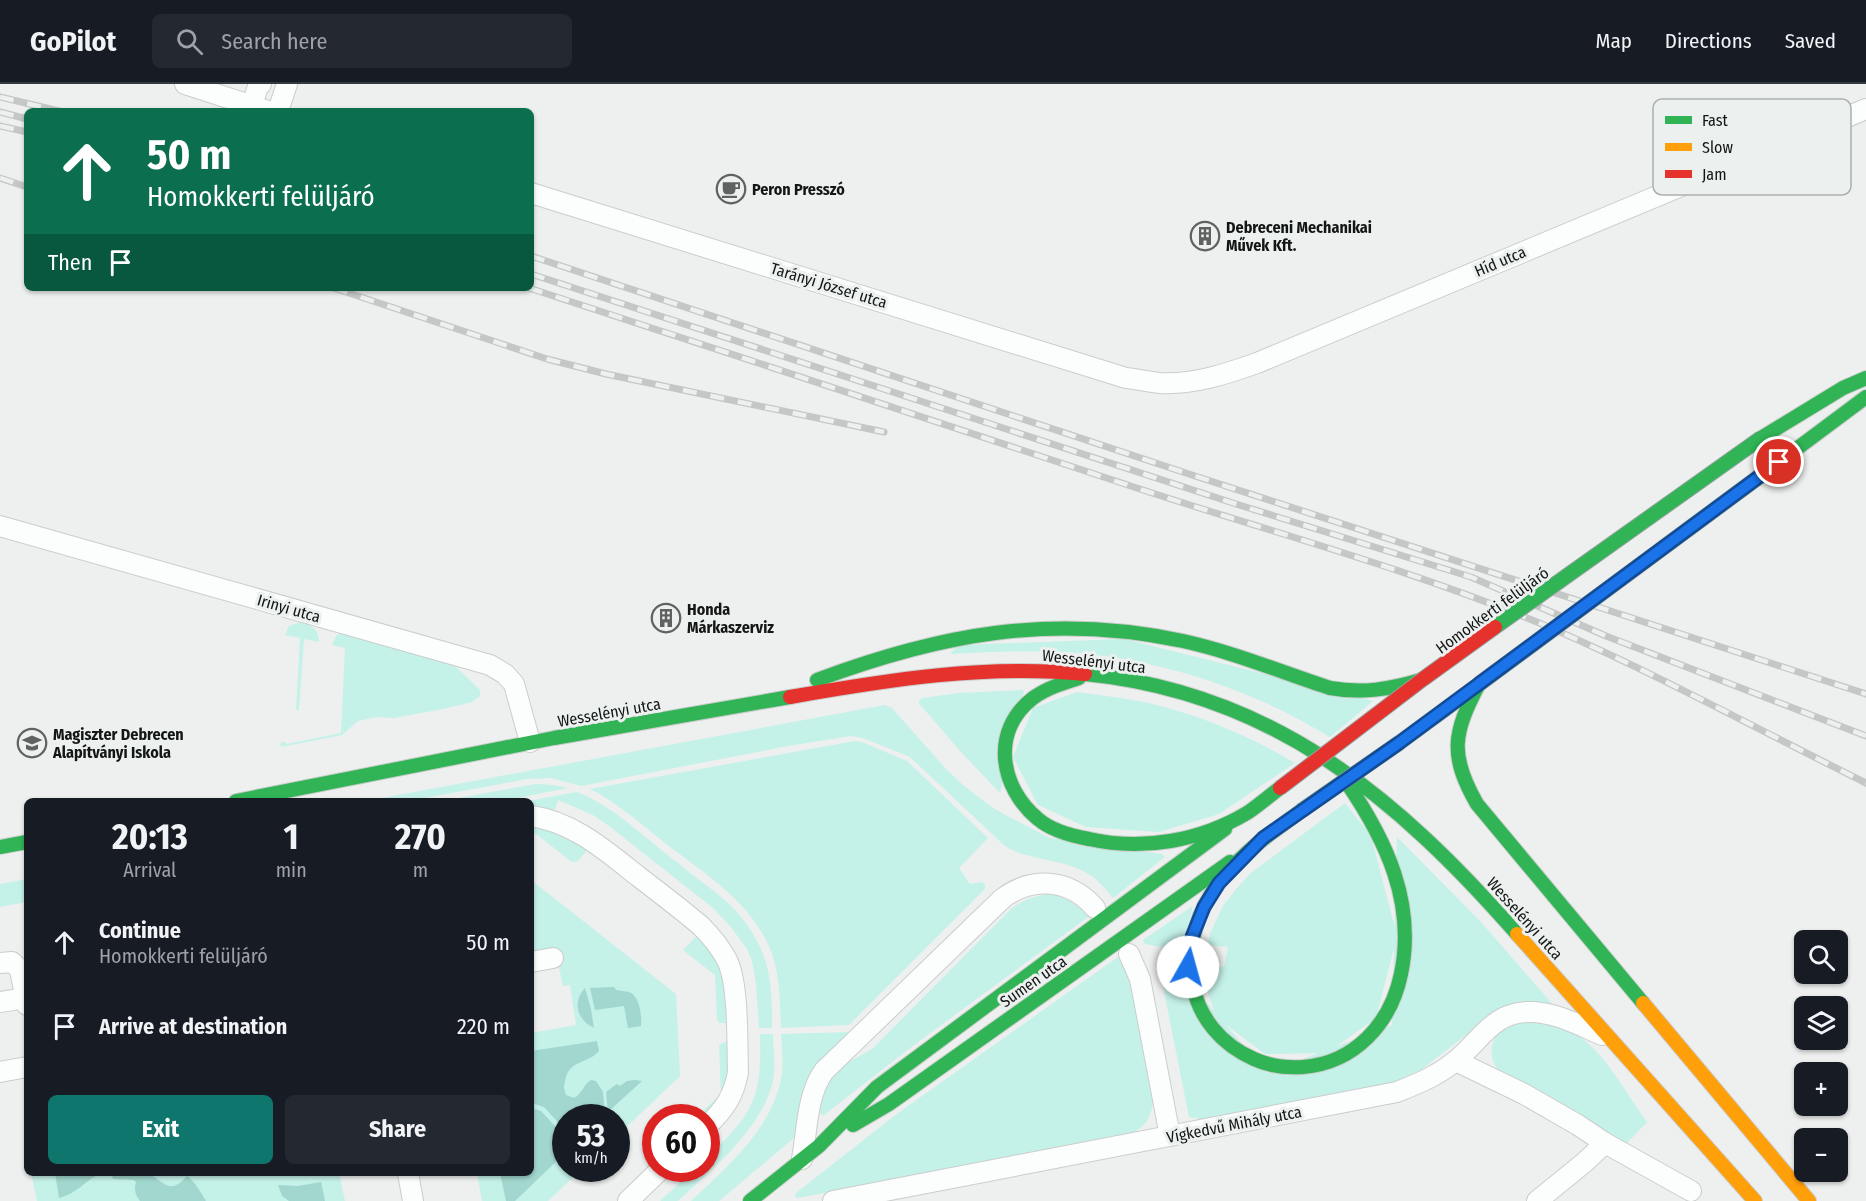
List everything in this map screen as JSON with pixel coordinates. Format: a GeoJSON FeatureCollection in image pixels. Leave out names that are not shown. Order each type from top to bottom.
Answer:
{"type":"FeatureCollection","features":[{"type":"Feature","properties":{"kind":"main road","name":"Homokkerti felüljáró"},"geometry":{"type":"LineString","coordinates":[[1245,814],[1424,679],[1761,438],[1843,388],[1866,378]]}},
{"type":"Feature","properties":{"kind":"main road"},"geometry":{"type":"LineString","coordinates":[[1320,755],[1344,779],[1362,803],[1388,850],[1402,898],[1406,936],[1400,982],[1388,1015],[1360,1046],[1322,1064],[1302,1067],[1266,1063],[1228,1043],[1208,1021],[1191,987],[1188,958],[1192,937],[1199,916],[1219,883],[1263,838],[1301,812],[1479,684],[1866,397]]}},
{"type":"Feature","properties":{"kind":"main road"},"geometry":{"type":"LineString","coordinates":[[767,701],[870,660],[932,642],[1008,631],[1079,629],[1128,632],[1184,642],[1347,692],[1383,692],[1424,679]]}},
{"type":"Feature","properties":{"kind":"main road","name":"Wesselényi utca"},"geometry":{"type":"LineString","coordinates":[[251,798],[530,742],[927,676],[1017,669],[1100,675],[1157,686],[1227,708],[1270,726],[1320,755],[1376,794],[1417,828],[1506,921],[1755,1201]]}},
{"type":"Feature","properties":{"kind":"main road"},"geometry":{"type":"LineString","coordinates":[[1100,675],[1065,681],[1041,692],[1022,707],[1008,729],[1005,764],[1008,776],[1018,797],[1032,813],[1047,825],[1075,836],[1138,845],[1173,842],[1192,837],[1245,814]]}},
{"type":"Feature","properties":{"kind":"main road"},"geometry":{"type":"LineString","coordinates":[[1479,684],[1459,726],[1457,750],[1463,780],[1477,804],[1809,1201]]}},
{"type":"Feature","properties":{"kind":"main road","name":"Sumen utca"},"geometry":{"type":"LineString","coordinates":[[819,1146],[877,1087],[1245,814]]}},
{"type":"Feature","properties":{"kind":"main road","name":"Sumen utca"},"geometry":{"type":"LineString","coordinates":[[750,1201],[819,1146],[889,1104],[1263,838]]}},
{"type":"Feature","properties":{"kind":"main road"},"geometry":{"type":"LineString","coordinates":[[0,847],[24,843]]}},
{"type":"Feature","properties":{"kind":"street"},"geometry":{"type":"LineString","coordinates":[[185,84],[260,108],[258,86],[261,84]]}},
{"type":"Feature","properties":{"kind":"street"},"geometry":{"type":"LineString","coordinates":[[279,108],[286,84]]}},
{"type":"Feature","properties":{"kind":"street","name":"Híd utca"},"geometry":{"type":"LineString","coordinates":[[1851,115],[1866,109]]}},
{"type":"Feature","properties":{"kind":"street","name":"Tarányi József utca"},"geometry":{"type":"LineString","coordinates":[[534,194],[1126,378]]}},
{"type":"Feature","properties":{"kind":"street","name":"Híd utca"},"geometry":{"type":"LineString","coordinates":[[1126,378],[1160,383],[1191,381],[1223,375],[1257,363],[1660,195]]}},
{"type":"Feature","properties":{"kind":"street","name":"Irinyi utca"},"geometry":{"type":"LineString","coordinates":[[0,526],[490,665],[505,674],[514,684],[530,742]]}},
{"type":"Feature","properties":{"kind":"street"},"geometry":{"type":"LineString","coordinates":[[534,817],[562,824],[596,844],[692,918],[711,937],[727,960],[733,982],[738,1072],[729,1102],[720,1114]]}},
{"type":"Feature","properties":{"kind":"street"},"geometry":{"type":"LineString","coordinates":[[802,1159],[811,1099],[817,1081],[824,1071],[1003,898],[1019,887],[1049,883],[1074,891],[1095,908]]}},
{"type":"Feature","properties":{"kind":"street"},"geometry":{"type":"LineString","coordinates":[[1129,954],[1140,979],[1170,1136]]}},
{"type":"Feature","properties":{"kind":"street"},"geometry":{"type":"LineString","coordinates":[[534,961],[554,958]]}},
{"type":"Feature","properties":{"kind":"street"},"geometry":{"type":"LineString","coordinates":[[0,963],[12,962],[18,968],[24,993]]}},
{"type":"Feature","properties":{"kind":"street"},"geometry":{"type":"LineString","coordinates":[[0,1002],[24,1001]]}},
{"type":"Feature","properties":{"kind":"street","name":"Vígkedvű Mihály utca"},"geometry":{"type":"LineString","coordinates":[[833,1201],[1397,1092],[1420,1083],[1456,1061],[1496,1022],[1523,1013],[1547,1014],[1609,1038]]}},
{"type":"Feature","properties":{"kind":"street"},"geometry":{"type":"LineString","coordinates":[[1456,1061],[1524,1094],[1691,1191]]}},
{"type":"Feature","properties":{"kind":"street"},"geometry":{"type":"LineString","coordinates":[[0,1072],[24,1068]]}},
{"type":"Feature","properties":{"kind":"street"},"geometry":{"type":"LineString","coordinates":[[1537,1201],[1605,1143]]}},
{"type":"Feature","properties":{"kind":"street"},"geometry":{"type":"LineString","coordinates":[[409,1176],[413,1201]]}},
{"type":"Feature","properties":{"kind":"street"},"geometry":{"type":"LineString","coordinates":[[628,1201],[648,1182]]}},
{"type":"Feature","properties":{"kind":"green space"},"geometry":{"type":"Polygon","coordinates":[[[301,622],[314,629],[318,634],[319,642],[304,639],[299,710],[296,710],[300,638],[285,635],[289,626],[301,622]]]}},
{"type":"Feature","properties":{"kind":"green space"},"geometry":{"type":"Polygon","coordinates":[[[341,633],[455,666],[480,690],[480,696],[472,702],[443,709],[394,718],[377,717],[358,721],[342,735],[281,747],[280,744],[283,741],[287,744],[341,733],[345,648],[332,645],[336,636],[341,633]]]}},
{"type":"Feature","properties":{"kind":"green space"},"geometry":{"type":"Polygon","coordinates":[[[1124,639],[1373,701],[1330,737],[1268,704],[1235,690],[1202,678],[1134,661],[1099,655],[1050,651],[950,654],[959,645],[1124,639]]]}},
{"type":"Feature","properties":{"kind":"green space"},"geometry":{"type":"Polygon","coordinates":[[[1024,690],[1000,793],[918,702],[922,698],[959,693],[1024,690]]]}},
{"type":"Feature","properties":{"kind":"green space"},"geometry":{"type":"Polygon","coordinates":[[[1077,692],[1143,702],[1198,717],[1231,730],[1295,763],[1219,814],[1159,832],[1086,827],[1038,805],[1013,757],[1033,708],[1077,692]]]}},
{"type":"Feature","properties":{"kind":"green space"},"geometry":{"type":"Polygon","coordinates":[[[885,705],[892,708],[963,785],[993,808],[1011,818],[1050,838],[1162,854],[1165,857],[1113,898],[1096,880],[1080,870],[1026,855],[1005,846],[910,757],[863,738],[851,736],[581,786],[551,778],[527,779],[424,798],[382,798],[885,705]]]}},
{"type":"Feature","properties":{"kind":"green space"},"geometry":{"type":"Polygon","coordinates":[[[855,741],[907,761],[988,838],[959,868],[970,884],[981,882],[985,884],[985,889],[849,1025],[781,1028],[779,986],[773,956],[760,930],[749,915],[724,888],[620,807],[590,789],[855,741]]]}},
{"type":"Feature","properties":{"kind":"green space"},"geometry":{"type":"Polygon","coordinates":[[[536,784],[568,788],[516,798],[459,798],[536,784]]]}},
{"type":"Feature","properties":{"kind":"green space"},"geometry":{"type":"Polygon","coordinates":[[[577,792],[591,798],[630,824],[731,906],[751,931],[764,957],[769,976],[772,1028],[759,1028],[756,984],[752,961],[747,949],[713,908],[593,815],[558,800],[554,812],[534,809],[534,800],[577,792]]]}},
{"type":"Feature","properties":{"kind":"green space"},"geometry":{"type":"Polygon","coordinates":[[[1345,803],[1371,836],[1397,936],[1376,1018],[1327,1053],[1265,1054],[1217,1018],[1197,963],[1224,967],[1228,947],[1207,945],[1223,906],[1251,873],[1345,803]]]}},
{"type":"Feature","properties":{"kind":"green space"},"geometry":{"type":"Polygon","coordinates":[[[534,827],[561,835],[587,850],[578,861],[572,862],[535,833],[534,827]]]}},
{"type":"Feature","properties":{"kind":"green space"},"geometry":{"type":"Polygon","coordinates":[[[1397,837],[1481,922],[1554,1006],[1493,1014],[1421,1070],[1391,1083],[1206,1120],[1189,1117],[1158,961],[1159,956],[1181,959],[1180,971],[1267,1073],[1392,1025],[1397,837]]]}},
{"type":"Feature","properties":{"kind":"green space"},"geometry":{"type":"Polygon","coordinates":[[[24,880],[24,903],[0,907],[0,884],[24,880]]]}},
{"type":"Feature","properties":{"kind":"green space"},"geometry":{"type":"Polygon","coordinates":[[[534,882],[676,994],[680,1076],[651,1104],[642,1104],[642,1112],[630,1124],[630,1104],[552,1104],[552,1182],[568,1182],[548,1201],[482,1201],[478,1176],[534,1176],[534,1032],[576,1025],[570,985],[563,986],[555,949],[534,953],[534,882]]]}},
{"type":"Feature","properties":{"kind":"green space"},"geometry":{"type":"Polygon","coordinates":[[[1048,894],[1071,901],[1088,917],[910,1048],[824,1115],[819,1114],[818,1108],[827,1082],[842,1066],[872,1049],[1013,907],[1048,894]]]}},
{"type":"Feature","properties":{"kind":"green space"},"geometry":{"type":"Polygon","coordinates":[[[1193,906],[1181,950],[1145,944],[1143,940],[1193,906]]]}},
{"type":"Feature","properties":{"kind":"green space"},"geometry":{"type":"Polygon","coordinates":[[[697,936],[719,966],[726,996],[727,1023],[720,1023],[717,1020],[715,975],[683,950],[697,936]]]}},
{"type":"Feature","properties":{"kind":"green space"},"geometry":{"type":"Polygon","coordinates":[[[1118,957],[1132,991],[1153,1103],[1148,1119],[1137,1130],[1127,1135],[795,1197],[796,1193],[898,1113],[1118,957]]]}},
{"type":"Feature","properties":{"kind":"green space"},"geometry":{"type":"Polygon","coordinates":[[[614,987],[616,990],[634,995],[641,1013],[641,1026],[628,1028],[624,1006],[595,1010],[590,988],[614,987]]]}},
{"type":"Feature","properties":{"kind":"green space"},"geometry":{"type":"Polygon","coordinates":[[[585,988],[594,1028],[580,1016],[578,1010],[579,999],[585,988]]]}},
{"type":"Feature","properties":{"kind":"green space"},"geometry":{"type":"Polygon","coordinates":[[[1537,1021],[1564,1028],[1577,1035],[1601,1056],[1611,1069],[1647,1122],[1627,1143],[1499,1072],[1491,1051],[1495,1037],[1513,1023],[1537,1021]]]}},
{"type":"Feature","properties":{"kind":"green space"},"geometry":{"type":"Polygon","coordinates":[[[850,1032],[825,1057],[798,1133],[794,1138],[719,1201],[691,1201],[711,1182],[720,1182],[720,1174],[745,1147],[767,1116],[781,1080],[783,1063],[781,1034],[850,1032]]]}},
{"type":"Feature","properties":{"kind":"green space"},"geometry":{"type":"Polygon","coordinates":[[[760,1034],[773,1034],[773,1081],[767,1099],[747,1132],[720,1162],[720,1145],[745,1116],[751,1104],[759,1075],[760,1034]]]}},
{"type":"Feature","properties":{"kind":"green space"},"geometry":{"type":"Polygon","coordinates":[[[597,1041],[599,1051],[568,1071],[564,1088],[566,1095],[574,1098],[588,1082],[596,1081],[603,1092],[604,1104],[552,1104],[552,1116],[544,1107],[534,1104],[534,1051],[597,1041]]]}},
{"type":"Feature","properties":{"kind":"green space"},"geometry":{"type":"Polygon","coordinates":[[[727,1042],[728,1065],[726,1081],[721,1093],[719,1046],[727,1042]]]}},
{"type":"Feature","properties":{"kind":"green space"},"geometry":{"type":"Polygon","coordinates":[[[627,1081],[642,1081],[617,1104],[607,1104],[606,1092],[617,1084],[620,1086],[627,1081]]]}},
{"type":"Feature","properties":{"kind":"green space"},"geometry":{"type":"Polygon","coordinates":[[[534,1109],[541,1111],[552,1123],[552,1165],[515,1201],[506,1201],[501,1176],[534,1176],[534,1109]]]}},
{"type":"Feature","properties":{"kind":"green space"},"geometry":{"type":"Polygon","coordinates":[[[32,1176],[340,1176],[345,1201],[37,1201],[32,1176]]]}},
{"type":"Feature","properties":{"kind":"green space"},"geometry":{"type":"Polygon","coordinates":[[[55,1176],[96,1176],[71,1193],[59,1198],[55,1176]]]}},
{"type":"Feature","properties":{"kind":"green space"},"geometry":{"type":"Polygon","coordinates":[[[112,1176],[152,1176],[165,1185],[175,1186],[187,1176],[206,1201],[140,1201],[135,1192],[136,1182],[134,1180],[113,1179],[112,1176]]]}},
{"type":"Feature","properties":{"kind":"green space"},"geometry":{"type":"Polygon","coordinates":[[[321,1182],[325,1201],[289,1201],[282,1196],[278,1185],[298,1186],[321,1182]]]}},
{"type":"Feature","properties":{"kind":"green space"},"geometry":{"type":"Polygon","coordinates":[[[681,1182],[698,1182],[678,1201],[660,1201],[681,1182]]]}},
{"type":"Feature","properties":{"kind":"railway"},"geometry":{"type":"LineString","coordinates":[[0,97],[46,108]]}},
{"type":"Feature","properties":{"kind":"railway"},"geometry":{"type":"LineString","coordinates":[[0,112],[24,118]]}},
{"type":"Feature","properties":{"kind":"railway"},"geometry":{"type":"LineString","coordinates":[[0,126],[24,131]]}},
{"type":"Feature","properties":{"kind":"railway"},"geometry":{"type":"LineString","coordinates":[[0,178],[24,186]]}},
{"type":"Feature","properties":{"kind":"railway"},"geometry":{"type":"LineString","coordinates":[[534,257],[1195,476],[1866,694]]}},
{"type":"Feature","properties":{"kind":"railway"},"geometry":{"type":"LineString","coordinates":[[534,275],[1236,504],[1471,577],[1606,636],[1866,736]]}},
{"type":"Feature","properties":{"kind":"railway"},"geometry":{"type":"LineString","coordinates":[[534,290],[1149,492],[1393,569],[1489,603],[1621,660],[1866,783]]}},
{"type":"Feature","properties":{"kind":"railway"},"geometry":{"type":"LineString","coordinates":[[343,291],[547,359],[606,374],[884,432]]}},
{"type":"Feature","properties":{"kind":"traffic: fast"},"geometry":{"type":"LineString","coordinates":[[1761,438],[1843,388],[1866,378]]}},
{"type":"Feature","properties":{"kind":"traffic: fast"},"geometry":{"type":"LineString","coordinates":[[1779,462],[1866,397]]}},
{"type":"Feature","properties":{"kind":"traffic: fast"},"geometry":{"type":"LineString","coordinates":[[1495,627],[1761,438]]}},
{"type":"Feature","properties":{"kind":"traffic: fast"},"geometry":{"type":"LineString","coordinates":[[1479,684],[1779,462]]}},
{"type":"Feature","properties":{"kind":"traffic: fast"},"geometry":{"type":"LineString","coordinates":[[817,680],[863,664],[952,640],[1042,629],[1088,629],[1135,633],[1183,641],[1239,656],[1330,688],[1354,691],[1376,690],[1421,680]]}},
{"type":"Feature","properties":{"kind":"traffic: fast"},"geometry":{"type":"LineString","coordinates":[[1085,674],[1152,685],[1215,703],[1272,728],[1326,760],[1377,797],[1426,839],[1517,934]]}},
{"type":"Feature","properties":{"kind":"traffic: fast"},"geometry":{"type":"LineString","coordinates":[[1079,678],[1049,689],[1033,698],[1019,711],[1010,726],[1006,743],[1005,759],[1008,776],[1015,792],[1025,806],[1049,827],[1076,836],[1109,842],[1130,844],[1171,841],[1191,837],[1229,823],[1247,813],[1280,788]]}},
{"type":"Feature","properties":{"kind":"traffic: fast"},"geometry":{"type":"LineString","coordinates":[[1479,684],[1464,717],[1458,744],[1458,757],[1468,787],[1477,804],[1643,1003]]}},
{"type":"Feature","properties":{"kind":"traffic: fast"},"geometry":{"type":"LineString","coordinates":[[1399,743],[1474,688]]}},
{"type":"Feature","properties":{"kind":"traffic: fast"},"geometry":{"type":"LineString","coordinates":[[251,798],[554,738],[790,697]]}},
{"type":"Feature","properties":{"kind":"traffic: fast"},"geometry":{"type":"LineString","coordinates":[[1301,811],[1399,743]]}},
{"type":"Feature","properties":{"kind":"traffic: fast"},"geometry":{"type":"LineString","coordinates":[[1301,811],[1252,848],[1220,881],[1199,917],[1190,964],[1193,987],[1201,1009],[1213,1029],[1231,1046],[1254,1059],[1272,1065],[1291,1067],[1322,1064],[1354,1049],[1368,1037],[1389,1009],[1401,974],[1405,948],[1401,897],[1385,850],[1347,783]]}},
{"type":"Feature","properties":{"kind":"traffic: fast"},"geometry":{"type":"LineString","coordinates":[[750,1201],[819,1146],[877,1087],[1225,829]]}},
{"type":"Feature","properties":{"kind":"traffic: fast"},"geometry":{"type":"LineString","coordinates":[[0,847],[24,843]]}},
{"type":"Feature","properties":{"kind":"traffic: fast"},"geometry":{"type":"LineString","coordinates":[[853,1125],[889,1104],[1230,862]]}},
{"type":"Feature","properties":{"kind":"traffic: slow"},"geometry":{"type":"LineString","coordinates":[[1517,934],[1755,1201]]}},
{"type":"Feature","properties":{"kind":"traffic: slow"},"geometry":{"type":"LineString","coordinates":[[1643,1003],[1809,1201]]}},
{"type":"Feature","properties":{"kind":"traffic: jam"},"geometry":{"type":"LineString","coordinates":[[1280,788],[1495,627]]}},
{"type":"Feature","properties":{"kind":"traffic: jam"},"geometry":{"type":"LineString","coordinates":[[790,697],[863,685],[974,672],[1048,671],[1085,674]]}},
{"type":"Feature","properties":{"kind":"place","name":"Peron Presszó"},"geometry":{"type":"Point","coordinates":[731,189]}},
{"type":"Feature","properties":{"kind":"place","name":"Debreceni Mechanikai Művek Kft."},"geometry":{"type":"Point","coordinates":[1205,236]}},
{"type":"Feature","properties":{"kind":"place","name":"Honda Márkaszerviz"},"geometry":{"type":"Point","coordinates":[666,618]}},
{"type":"Feature","properties":{"kind":"place","name":"Magiszter Debrecen Alapítványi Iskola"},"geometry":{"type":"Point","coordinates":[32,743]}},
{"type":"Feature","properties":{"kind":"route"},"geometry":{"type":"LineString","coordinates":[[1188,967],[1192,937],[1204,907],[1219,883],[1263,838],[1399,743],[1779,462]]}}]}
